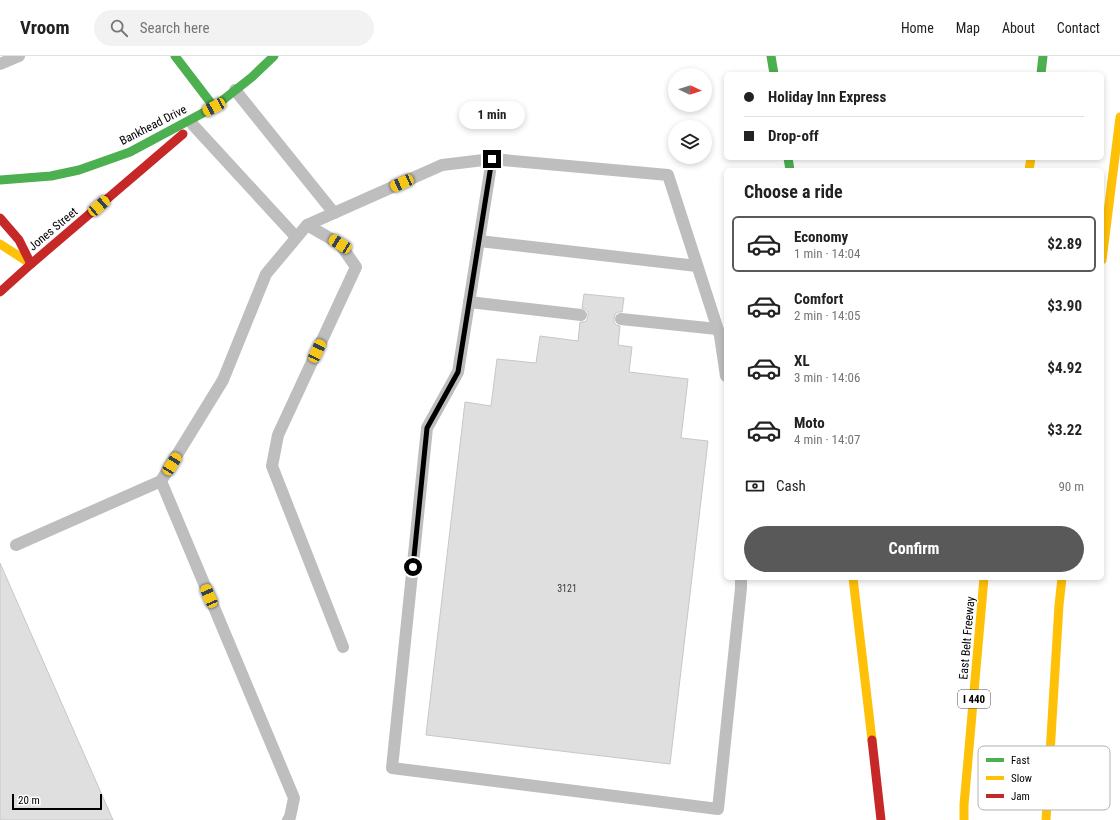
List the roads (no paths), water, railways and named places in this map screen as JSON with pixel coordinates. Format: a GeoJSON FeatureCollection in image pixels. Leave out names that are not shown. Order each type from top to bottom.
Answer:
{"type":"FeatureCollection","features":[{"type":"Feature","properties":{"kind":"main road"},"geometry":{"type":"LineString","coordinates":[[175,56],[214,107]]}},
{"type":"Feature","properties":{"kind":"main road","name":"Bankhead Drive"},"geometry":{"type":"LineString","coordinates":[[0,180],[51,176],[86,167],[130,152],[214,107],[252,77],[274,56]]}},
{"type":"Feature","properties":{"kind":"main road"},"geometry":{"type":"LineString","coordinates":[[771,56],[774,72]]}},
{"type":"Feature","properties":{"kind":"main road"},"geometry":{"type":"LineString","coordinates":[[1041,72],[1044,56]]}},
{"type":"Feature","properties":{"kind":"main road","name":"Jones Street"},"geometry":{"type":"LineString","coordinates":[[0,292],[214,107]]}},
{"type":"Feature","properties":{"kind":"main road"},"geometry":{"type":"LineString","coordinates":[[1104,244],[1120,117]]}},
{"type":"Feature","properties":{"kind":"main road"},"geometry":{"type":"LineString","coordinates":[[0,218],[19,240],[31,264]]}},
{"type":"Feature","properties":{"kind":"main road"},"geometry":{"type":"LineString","coordinates":[[0,244],[31,264]]}},
{"type":"Feature","properties":{"kind":"main road"},"geometry":{"type":"LineString","coordinates":[[853,580],[881,820]]}},
{"type":"Feature","properties":{"kind":"main road","name":"East Belt Freeway"},"geometry":{"type":"LineString","coordinates":[[964,820],[964,805],[984,580]]}},
{"type":"Feature","properties":{"kind":"main road"},"geometry":{"type":"LineString","coordinates":[[1050,746],[1062,580]]}},
{"type":"Feature","properties":{"kind":"main road"},"geometry":{"type":"LineString","coordinates":[[1046,820],[1047,810]]}},
{"type":"Feature","properties":{"kind":"lane"},"geometry":{"type":"LineString","coordinates":[[0,64],[19,56]]}},
{"type":"Feature","properties":{"kind":"lane"},"geometry":{"type":"LineString","coordinates":[[235,90],[334,213]]}},
{"type":"Feature","properties":{"kind":"lane"},"geometry":{"type":"LineString","coordinates":[[193,125],[296,237]]}},
{"type":"Feature","properties":{"kind":"lane"},"geometry":{"type":"LineString","coordinates":[[492,159],[458,372],[427,428],[392,768],[718,809],[741,580]]}},
{"type":"Feature","properties":{"kind":"lane"},"geometry":{"type":"LineString","coordinates":[[16,545],[161,481],[223,380],[266,274],[307,224],[442,165],[492,159],[668,175],[720,336],[724,363]]}},
{"type":"Feature","properties":{"kind":"lane"},"geometry":{"type":"LineString","coordinates":[[307,224],[340,244],[356,267],[278,434],[272,466],[343,646]]}},
{"type":"Feature","properties":{"kind":"lane"},"geometry":{"type":"LineString","coordinates":[[479,241],[697,266]]}},
{"type":"Feature","properties":{"kind":"lane"},"geometry":{"type":"LineString","coordinates":[[469,302],[581,315]]}},
{"type":"Feature","properties":{"kind":"lane"},"geometry":{"type":"LineString","coordinates":[[621,319],[717,329]]}},
{"type":"Feature","properties":{"kind":"lane"},"geometry":{"type":"LineString","coordinates":[[161,481],[294,798],[288,820]]}}]}
